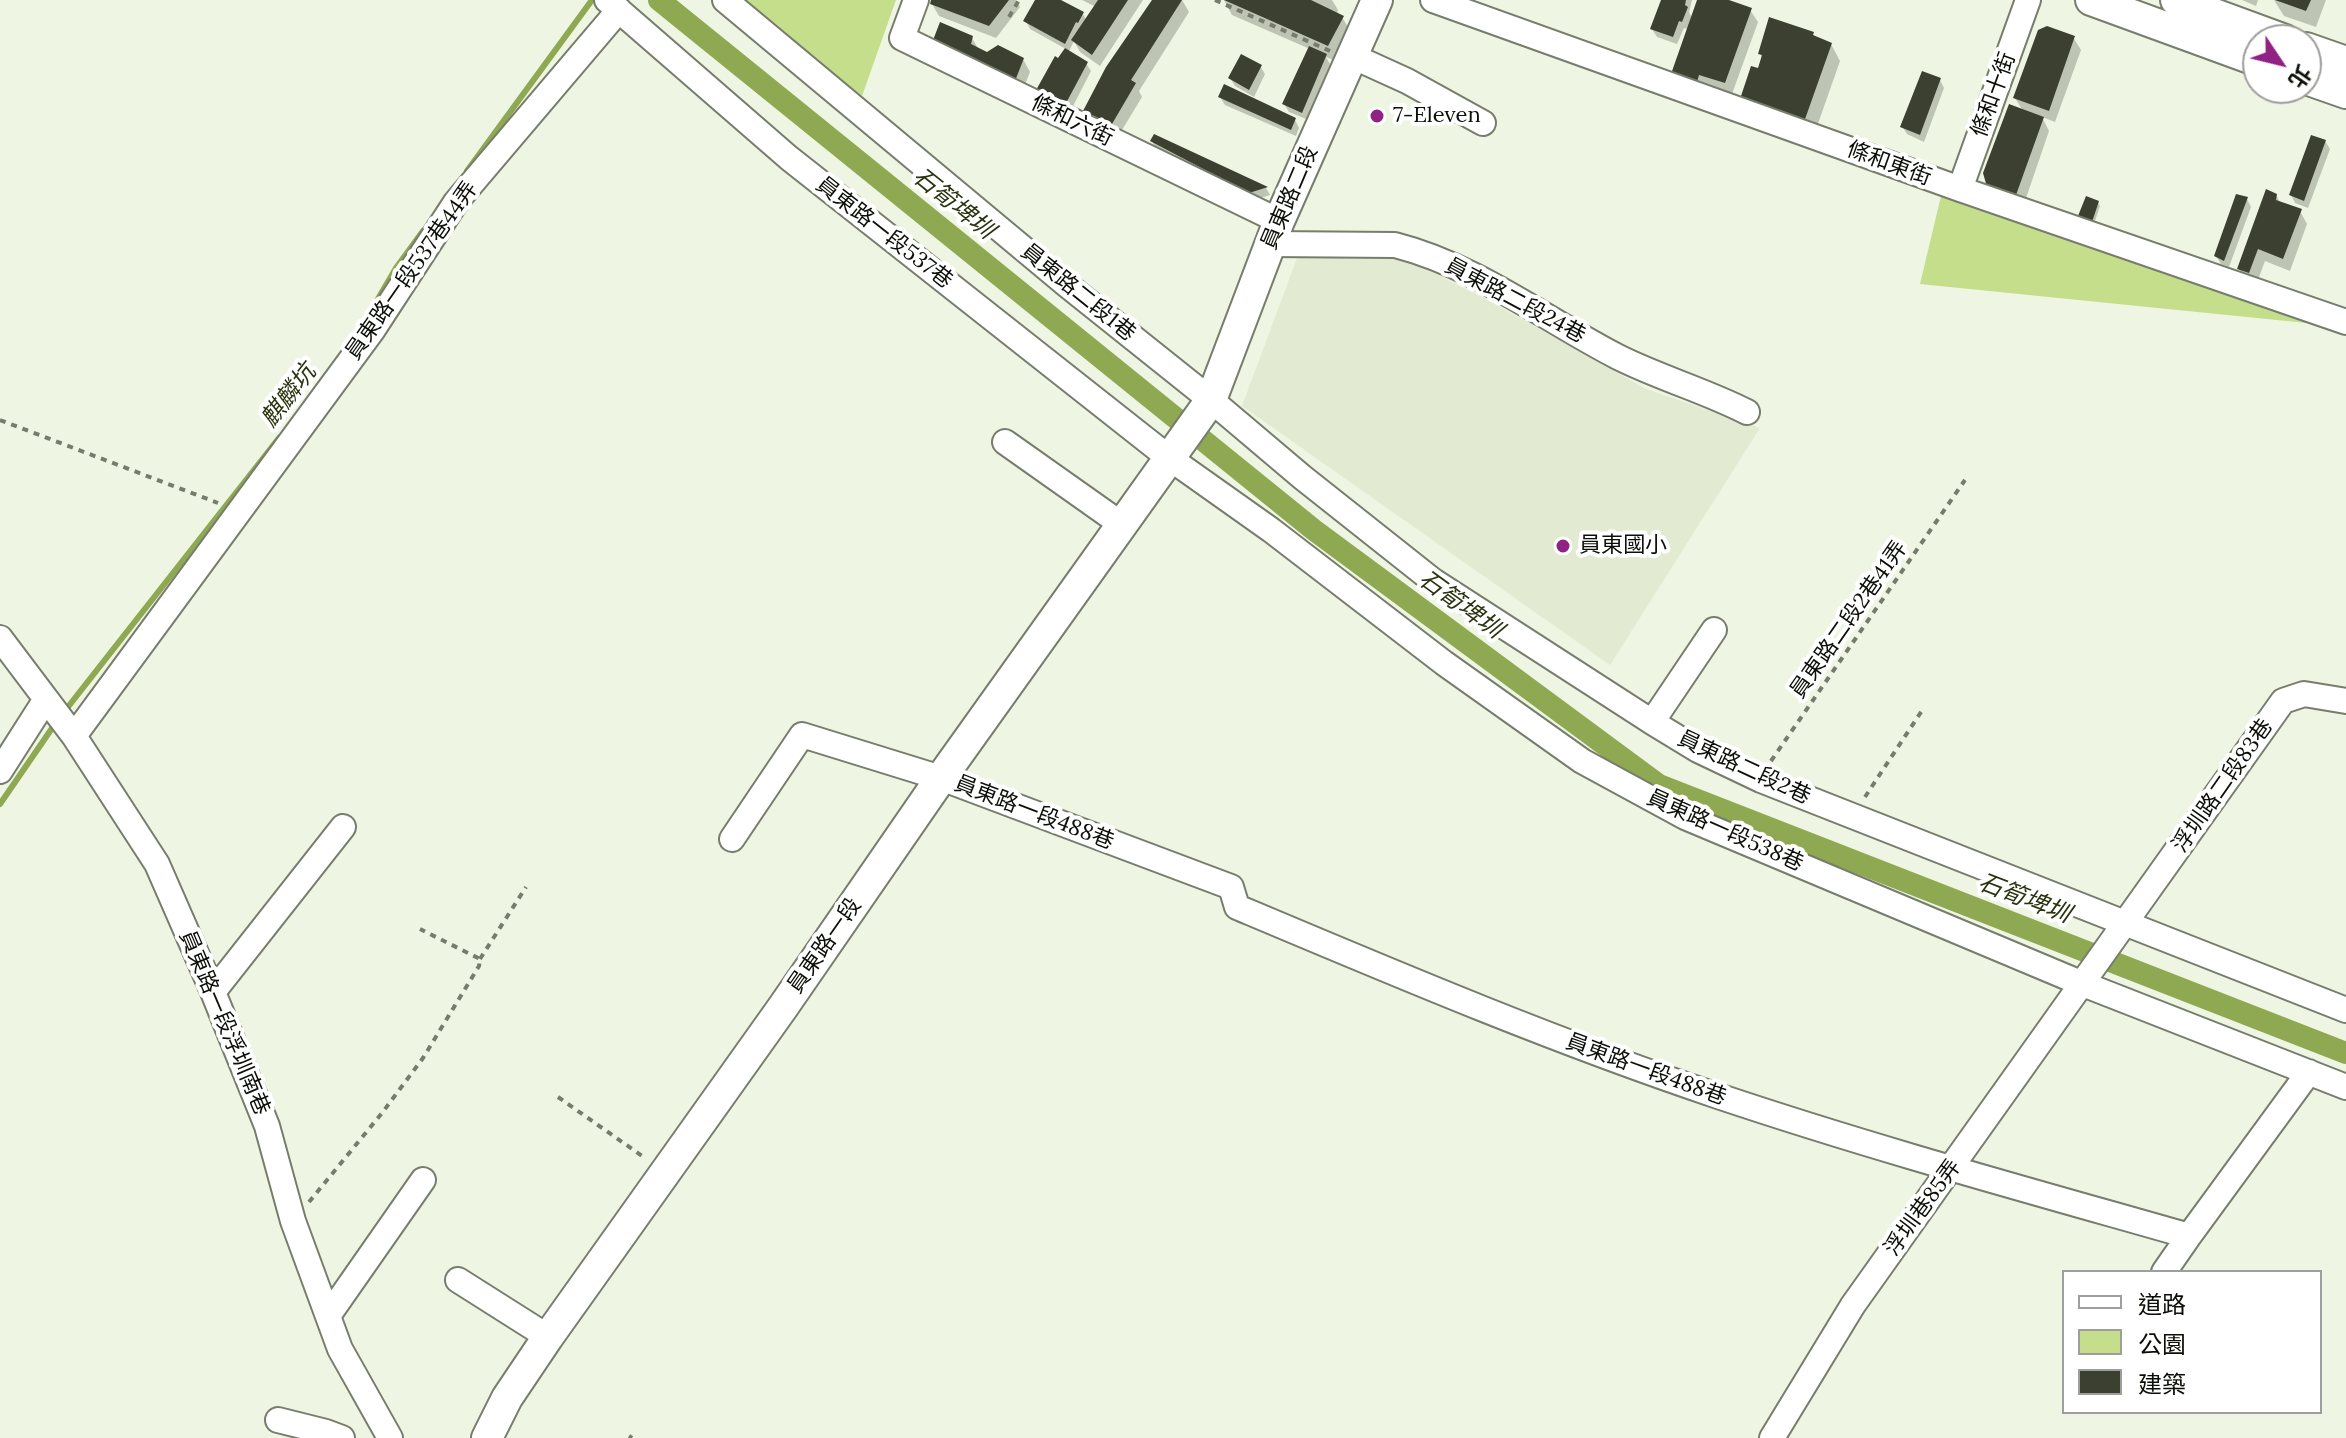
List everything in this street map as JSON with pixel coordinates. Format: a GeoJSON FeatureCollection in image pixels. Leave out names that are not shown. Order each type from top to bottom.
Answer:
{"type":"FeatureCollection","features":[{"type":"Feature","properties":{"kind":"main road","name":"員東路二段"},"geometry":{"type":"LineString","coordinates":[[1168,457],[1211,400],[1275,232],[1377,0]]}},
{"type":"Feature","properties":{"kind":"main road"},"geometry":{"type":"LineString","coordinates":[[2091,0],[2242,55]]}},
{"type":"Feature","properties":{"kind":"main road"},"geometry":{"type":"LineString","coordinates":[[2176,0],[2242,24]]}},
{"type":"Feature","properties":{"kind":"main road"},"geometry":{"type":"LineString","coordinates":[[2322,54],[2346,62]]}},
{"type":"Feature","properties":{"kind":"main road"},"geometry":{"type":"LineString","coordinates":[[2322,85],[2346,93]]}},
{"type":"Feature","properties":{"kind":"main road","name":"員東路一段"},"geometry":{"type":"LineString","coordinates":[[487,1438],[507,1398],[548,1337],[1168,457]]}},
{"type":"Feature","properties":{"kind":"street","name":"員東路二段1巷"},"geometry":{"type":"LineString","coordinates":[[725,0],[1067,285],[1211,400]]}},
{"type":"Feature","properties":{"kind":"street","name":"條和六街"},"geometry":{"type":"LineString","coordinates":[[916,0],[902,38],[1275,232]]}},
{"type":"Feature","properties":{"kind":"street","name":"條和東街"},"geometry":{"type":"LineString","coordinates":[[1433,0],[1960,189],[2346,322]]}},
{"type":"Feature","properties":{"kind":"street","name":"條和十街"},"geometry":{"type":"LineString","coordinates":[[1960,189],[2028,0]]}},
{"type":"Feature","properties":{"kind":"street","name":"員東路一段537巷"},"geometry":{"type":"LineString","coordinates":[[613,5],[789,158],[1168,457]]}},
{"type":"Feature","properties":{"kind":"street","name":"員東路一段537巷44弄"},"geometry":{"type":"LineString","coordinates":[[74,736],[372,331],[456,202],[613,5]]}},
{"type":"Feature","properties":{"kind":"street"},"geometry":{"type":"LineString","coordinates":[[1352,56],[1407,81],[1483,123]]}},
{"type":"Feature","properties":{"kind":"street","name":"員東路二段24巷"},"geometry":{"type":"LineString","coordinates":[[1275,232],[1411,249],[1478,276],[1620,358],[1747,412]]}},
{"type":"Feature","properties":{"kind":"street","name":"員東路二段2巷"},"geometry":{"type":"LineString","coordinates":[[1211,400],[1432,580],[1698,750],[1761,780],[2346,1010]]}},
{"type":"Feature","properties":{"kind":"street"},"geometry":{"type":"LineString","coordinates":[[1005,442],[1121,524]]}},
{"type":"Feature","properties":{"kind":"street","name":"員東路一段538巷"},"geometry":{"type":"LineString","coordinates":[[1168,457],[1271,530],[1444,663],[1582,761],[1685,817],[2083,984],[2346,1087]]}},
{"type":"Feature","properties":{"kind":"street"},"geometry":{"type":"LineString","coordinates":[[1652,722],[1714,630]]}},
{"type":"Feature","properties":{"kind":"street","name":"員東路一段浮圳南巷"},"geometry":{"type":"LineString","coordinates":[[0,638],[74,736],[157,864],[267,1126],[293,1221],[340,1349],[390,1438]]}},
{"type":"Feature","properties":{"kind":"street","name":"浮圳路二段83巷"},"geometry":{"type":"LineString","coordinates":[[2083,984],[2283,701],[2304,694],[2346,701]]}},
{"type":"Feature","properties":{"kind":"street"},"geometry":{"type":"LineString","coordinates":[[0,771],[46,699]]}},
{"type":"Feature","properties":{"kind":"street"},"geometry":{"type":"LineString","coordinates":[[732,839],[802,735],[941,778]]}},
{"type":"Feature","properties":{"kind":"street","name":"員東路一段488巷"},"geometry":{"type":"LineString","coordinates":[[941,778],[1231,887],[1237,907],[1505,1019],[1718,1096],[1952,1169],[2189,1236]]}},
{"type":"Feature","properties":{"kind":"street"},"geometry":{"type":"LineString","coordinates":[[213,992],[343,827]]}},
{"type":"Feature","properties":{"kind":"street","name":"浮圳巷85弄"},"geometry":{"type":"LineString","coordinates":[[1772,1438],[1853,1305],[2083,984]]}},
{"type":"Feature","properties":{"kind":"street"},"geometry":{"type":"LineString","coordinates":[[2165,1270],[2309,1072]]}},
{"type":"Feature","properties":{"kind":"street"},"geometry":{"type":"LineString","coordinates":[[328,1316],[423,1180]]}},
{"type":"Feature","properties":{"kind":"street"},"geometry":{"type":"LineString","coordinates":[[458,1280],[548,1337]]}},
{"type":"Feature","properties":{"kind":"street"},"geometry":{"type":"LineString","coordinates":[[278,1420],[342,1438]]}},
{"type":"Feature","properties":{"kind":"path"},"geometry":{"type":"LineString","coordinates":[[1009,17],[1019,0]]}},
{"type":"Feature","properties":{"kind":"path"},"geometry":{"type":"LineString","coordinates":[[1215,0],[1335,53],[1352,56]]}},
{"type":"Feature","properties":{"kind":"path"},"geometry":{"type":"LineString","coordinates":[[0,420],[239,511]]}},
{"type":"Feature","properties":{"kind":"path","name":"員東路二段2巷41弄"},"geometry":{"type":"LineString","coordinates":[[1761,780],[1965,480]]}},
{"type":"Feature","properties":{"kind":"path"},"geometry":{"type":"LineString","coordinates":[[1851,816],[1923,709]]}},
{"type":"Feature","properties":{"kind":"path"},"geometry":{"type":"LineString","coordinates":[[293,1221],[423,1058],[526,887]]}},
{"type":"Feature","properties":{"kind":"path"},"geometry":{"type":"LineString","coordinates":[[420,929],[480,959]]}},
{"type":"Feature","properties":{"kind":"path"},"geometry":{"type":"LineString","coordinates":[[558,1097],[664,1172]]}},
{"type":"Feature","properties":{"kind":"shaded area","name":"員東國小"},"geometry":{"type":"Polygon","coordinates":[[[1386,249],[1486,299],[1646,389],[1760,428],[1610,665],[1242,406],[1300,250],[1386,249]]]}},
{"type":"Feature","properties":{"kind":"green space"},"geometry":{"type":"Polygon","coordinates":[[[742,0],[896,0],[862,96],[742,0]]]}},
{"type":"Feature","properties":{"kind":"green space"},"geometry":{"type":"Polygon","coordinates":[[[1942,192],[2346,327],[1920,284],[1942,192]]]}},
{"type":"Feature","properties":{"kind":"building"},"geometry":{"type":"Polygon","coordinates":[[[931,0],[1009,0],[989,26],[930,4],[931,0]]]}},
{"type":"Feature","properties":{"kind":"building"},"geometry":{"type":"Polygon","coordinates":[[[1035,0],[1061,0],[1084,12],[1065,44],[1023,21],[1035,0]]]}},
{"type":"Feature","properties":{"kind":"building"},"geometry":{"type":"Polygon","coordinates":[[[1098,0],[1128,0],[1092,55],[1071,40],[1098,0]]]}},
{"type":"Feature","properties":{"kind":"building"},"geometry":{"type":"Polygon","coordinates":[[[1152,0],[1182,0],[1131,80],[1136,83],[1112,124],[1083,111],[1106,67],[1152,0]]]}},
{"type":"Feature","properties":{"kind":"building"},"geometry":{"type":"Polygon","coordinates":[[[1224,0],[1311,0],[1344,16],[1328,46],[1224,0]]]}},
{"type":"Feature","properties":{"kind":"building"},"geometry":{"type":"Polygon","coordinates":[[[1661,0],[1686,0],[1688,7],[1673,37],[1650,29],[1661,0]]]}},
{"type":"Feature","properties":{"kind":"building"},"geometry":{"type":"Polygon","coordinates":[[[1697,0],[1729,0],[1752,8],[1725,83],[1699,75],[1697,82],[1671,74],[1697,0]]]}},
{"type":"Feature","properties":{"kind":"building"},"geometry":{"type":"Polygon","coordinates":[[[2275,0],[2311,0],[2306,11],[2275,0]]]}},
{"type":"Feature","properties":{"kind":"building"},"geometry":{"type":"Polygon","coordinates":[[[1769,17],[1814,32],[1813,35],[1832,43],[1804,122],[1740,99],[1751,66],[1758,68],[1762,55],[1758,54],[1769,17]]]}},
{"type":"Feature","properties":{"kind":"building"},"geometry":{"type":"Polygon","coordinates":[[[940,22],[973,36],[971,44],[987,52],[998,45],[1024,58],[1015,81],[930,48],[940,22]]]}},
{"type":"Feature","properties":{"kind":"building"},"geometry":{"type":"Polygon","coordinates":[[[2047,26],[2075,36],[2049,111],[2013,98],[2038,30],[2047,26]]]}},
{"type":"Feature","properties":{"kind":"building"},"geometry":{"type":"Polygon","coordinates":[[[1309,46],[1327,54],[1302,113],[1282,104],[1309,46]]]}},
{"type":"Feature","properties":{"kind":"building"},"geometry":{"type":"Polygon","coordinates":[[[1065,48],[1088,62],[1065,105],[1035,92],[1055,56],[1058,58],[1065,48]]]}},
{"type":"Feature","properties":{"kind":"building"},"geometry":{"type":"Polygon","coordinates":[[[1241,54],[1262,65],[1249,90],[1228,78],[1241,54]]]}},
{"type":"Feature","properties":{"kind":"building"},"geometry":{"type":"Polygon","coordinates":[[[1922,71],[1941,78],[1920,135],[1900,127],[1922,71]]]}},
{"type":"Feature","properties":{"kind":"building"},"geometry":{"type":"Polygon","coordinates":[[[1224,84],[1296,118],[1291,130],[1218,97],[1224,84]]]}},
{"type":"Feature","properties":{"kind":"building"},"geometry":{"type":"Polygon","coordinates":[[[2009,104],[2044,117],[2016,195],[1987,187],[1983,173],[2009,104]]]}},
{"type":"Feature","properties":{"kind":"building"},"geometry":{"type":"Polygon","coordinates":[[[1154,134],[1268,187],[1249,193],[1150,141],[1154,134]]]}},
{"type":"Feature","properties":{"kind":"building"},"geometry":{"type":"Polygon","coordinates":[[[2311,135],[2326,140],[2304,201],[2289,195],[2311,135]]]}},
{"type":"Feature","properties":{"kind":"building"},"geometry":{"type":"Polygon","coordinates":[[[2266,189],[2277,194],[2276,200],[2302,209],[2283,259],[2258,249],[2249,273],[2237,269],[2266,189]]]}},
{"type":"Feature","properties":{"kind":"building"},"geometry":{"type":"Polygon","coordinates":[[[2236,194],[2248,197],[2224,261],[2214,256],[2236,194]]]}},
{"type":"Feature","properties":{"kind":"building"},"geometry":{"type":"Polygon","coordinates":[[[2086,196],[2099,201],[2092,222],[2078,216],[2086,196]]]}},
{"type":"Feature","properties":{"kind":"waterway","name":"麒麟坑"},"geometry":{"type":"LineString","coordinates":[[467,171],[592,0]]}},
{"type":"Feature","properties":{"kind":"waterway","name":"石筍埤圳"},"geometry":{"type":"LineString","coordinates":[[659,0],[1314,530],[1659,785],[2346,1053]]}},
{"type":"Feature","properties":{"kind":"waterway","name":"麒麟坑"},"geometry":{"type":"LineString","coordinates":[[368,316],[396,268],[423,231]]}},
{"type":"Feature","properties":{"kind":"waterway","name":"麒麟坑"},"geometry":{"type":"LineString","coordinates":[[64,712],[279,438]]}},
{"type":"Feature","properties":{"kind":"waterway","name":"麒麟坑"},"geometry":{"type":"LineString","coordinates":[[0,804],[57,721]]}},
{"type":"Feature","properties":{"kind":"place","name":"7-Eleven"},"geometry":{"type":"Point","coordinates":[1377,116]}},
{"type":"Feature","properties":{"kind":"place","name":"員東國小"},"geometry":{"type":"Point","coordinates":[1563,546]}}]}
